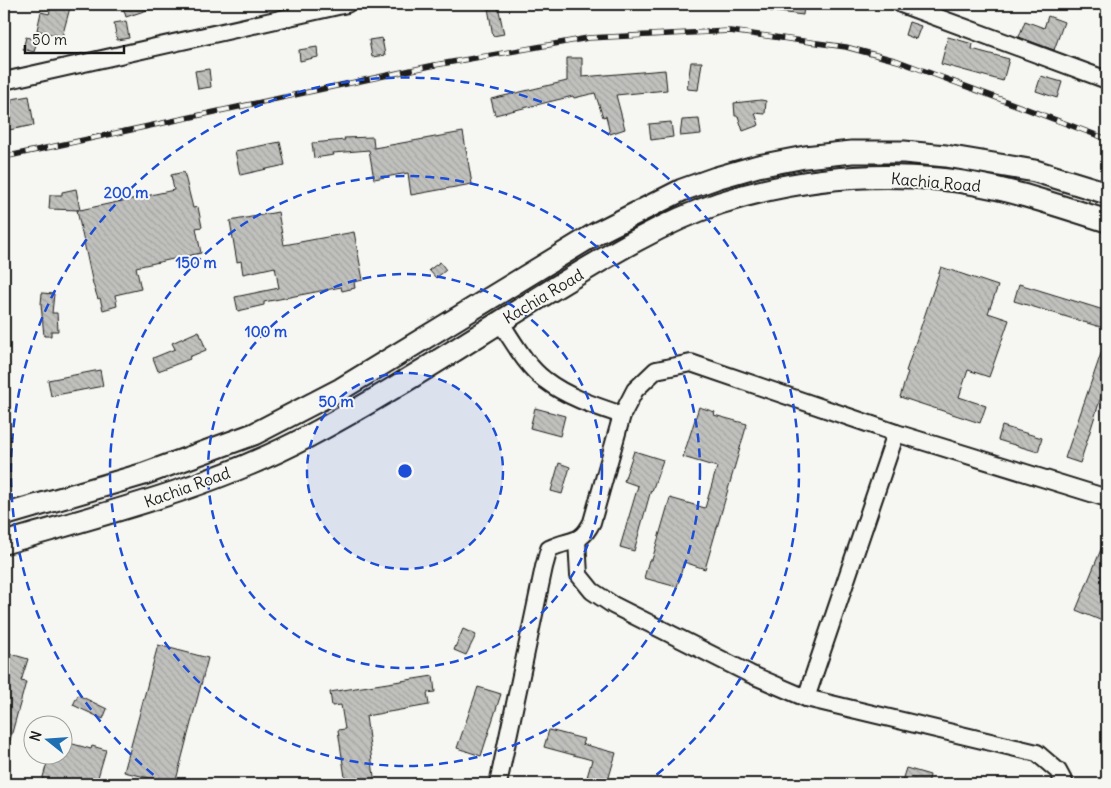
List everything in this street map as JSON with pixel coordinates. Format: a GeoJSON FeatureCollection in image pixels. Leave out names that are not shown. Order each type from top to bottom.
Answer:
{"type":"FeatureCollection","features":[{"type":"Feature","properties":{"kind":"main road","name":"Kachia Road"},"geometry":{"type":"LineString","coordinates":[[4,515],[144,474],[254,434],[342,389],[597,233],[682,190],[716,178],[758,166],[805,157],[852,152],[904,152],[946,156],[1035,171],[1107,194]]}},
{"type":"Feature","properties":{"kind":"main road","name":"Kachia Road"},"geometry":{"type":"LineString","coordinates":[[4,543],[152,500],[221,475],[306,438],[606,257],[649,234],[719,203],[807,182],[848,178],[902,177],[942,179],[986,186],[1026,195],[1107,222]]}},
{"type":"Feature","properties":{"kind":"street"},"geometry":{"type":"LineString","coordinates":[[4,80],[347,4]]}},
{"type":"Feature","properties":{"kind":"street"},"geometry":{"type":"LineString","coordinates":[[901,4],[1107,80]]}},
{"type":"Feature","properties":{"kind":"street"},"geometry":{"type":"LineString","coordinates":[[500,322],[531,367],[545,380],[585,402],[622,416]]}},
{"type":"Feature","properties":{"kind":"street"},"geometry":{"type":"LineString","coordinates":[[498,784],[549,549],[562,542],[577,540],[586,534],[592,522],[622,416],[635,390],[656,370],[691,363],[896,433],[1107,498]]}},
{"type":"Feature","properties":{"kind":"street"},"geometry":{"type":"LineString","coordinates":[[806,698],[896,433]]}},
{"type":"Feature","properties":{"kind":"street"},"geometry":{"type":"LineString","coordinates":[[577,540],[579,575],[592,591],[613,605],[733,666],[806,698],[1037,753],[1058,771],[1065,784]]}},
{"type":"Feature","properties":{"kind":"building"},"geometry":{"type":"Polygon","coordinates":[[[52,4],[71,4],[62,37],[37,30],[41,12],[49,14],[52,4]]]}},
{"type":"Feature","properties":{"kind":"building"},"geometry":{"type":"Polygon","coordinates":[[[122,4],[159,4],[159,6],[126,17],[122,4]]]}},
{"type":"Feature","properties":{"kind":"building"},"geometry":{"type":"Polygon","coordinates":[[[770,4],[804,4],[803,15],[770,11],[770,4]]]}},
{"type":"Feature","properties":{"kind":"building"},"geometry":{"type":"Polygon","coordinates":[[[498,6],[504,34],[493,36],[488,8],[498,6]]]}},
{"type":"Feature","properties":{"kind":"building"},"geometry":{"type":"Polygon","coordinates":[[[1048,16],[1064,22],[1054,50],[1019,37],[1025,21],[1044,28],[1048,16]]]}},
{"type":"Feature","properties":{"kind":"building"},"geometry":{"type":"Polygon","coordinates":[[[126,21],[129,38],[117,40],[114,23],[126,21]]]}},
{"type":"Feature","properties":{"kind":"building"},"geometry":{"type":"Polygon","coordinates":[[[909,22],[921,26],[916,39],[905,35],[909,22]]]}},
{"type":"Feature","properties":{"kind":"building"},"geometry":{"type":"Polygon","coordinates":[[[26,37],[37,40],[34,52],[23,49],[26,37]]]}},
{"type":"Feature","properties":{"kind":"building"},"geometry":{"type":"Polygon","coordinates":[[[948,37],[973,44],[972,49],[1009,59],[1003,81],[941,64],[948,37]]]}},
{"type":"Feature","properties":{"kind":"building"},"geometry":{"type":"Polygon","coordinates":[[[382,38],[385,55],[372,57],[369,40],[382,38]]]}},
{"type":"Feature","properties":{"kind":"building"},"geometry":{"type":"Polygon","coordinates":[[[317,47],[318,57],[300,61],[299,50],[317,47]]]}},
{"type":"Feature","properties":{"kind":"building"},"geometry":{"type":"Polygon","coordinates":[[[567,58],[582,58],[582,77],[665,70],[667,90],[616,95],[625,129],[610,134],[606,116],[603,117],[595,93],[574,98],[573,96],[495,115],[491,99],[567,81],[567,58]]]}},
{"type":"Feature","properties":{"kind":"building"},"geometry":{"type":"Polygon","coordinates":[[[691,62],[702,62],[698,90],[687,89],[691,62]]]}},
{"type":"Feature","properties":{"kind":"building"},"geometry":{"type":"Polygon","coordinates":[[[209,69],[211,87],[198,89],[195,71],[209,69]]]}},
{"type":"Feature","properties":{"kind":"building"},"geometry":{"type":"Polygon","coordinates":[[[1041,76],[1062,82],[1057,98],[1036,91],[1041,76]]]}},
{"type":"Feature","properties":{"kind":"building"},"geometry":{"type":"Polygon","coordinates":[[[29,96],[34,125],[4,131],[4,116],[8,116],[12,99],[29,96]]]}},
{"type":"Feature","properties":{"kind":"building"},"geometry":{"type":"Polygon","coordinates":[[[766,101],[765,114],[755,113],[759,125],[743,131],[738,116],[735,116],[734,103],[766,101]]]}},
{"type":"Feature","properties":{"kind":"building"},"geometry":{"type":"Polygon","coordinates":[[[699,119],[701,134],[680,136],[682,120],[699,119]]]}},
{"type":"Feature","properties":{"kind":"building"},"geometry":{"type":"Polygon","coordinates":[[[671,122],[673,137],[651,140],[649,124],[671,122]]]}},
{"type":"Feature","properties":{"kind":"building"},"geometry":{"type":"Polygon","coordinates":[[[463,132],[472,184],[411,195],[408,173],[374,179],[369,150],[333,153],[334,155],[314,158],[312,143],[345,140],[344,138],[373,137],[374,148],[463,132]]]}},
{"type":"Feature","properties":{"kind":"building"},"geometry":{"type":"Polygon","coordinates":[[[280,142],[285,165],[240,175],[235,151],[280,142]]]}},
{"type":"Feature","properties":{"kind":"building"},"geometry":{"type":"Polygon","coordinates":[[[184,172],[193,208],[198,207],[202,227],[196,228],[201,253],[136,267],[141,289],[115,295],[117,306],[103,310],[100,298],[98,299],[93,284],[77,210],[79,210],[49,209],[50,195],[62,195],[62,192],[76,189],[80,210],[174,190],[171,175],[184,172]]]}},
{"type":"Feature","properties":{"kind":"building"},"geometry":{"type":"Polygon","coordinates":[[[278,212],[284,245],[354,232],[363,280],[354,282],[355,288],[342,291],[341,287],[264,302],[264,305],[238,311],[235,297],[279,288],[275,267],[243,274],[241,261],[237,262],[230,221],[278,212]]]}},
{"type":"Feature","properties":{"kind":"building"},"geometry":{"type":"Polygon","coordinates":[[[440,262],[446,270],[436,278],[429,270],[440,262]]]}},
{"type":"Feature","properties":{"kind":"building"},"geometry":{"type":"Polygon","coordinates":[[[941,267],[998,286],[988,313],[1009,320],[989,377],[968,370],[959,397],[986,406],[980,423],[900,397],[908,372],[906,371],[941,267]]]}},
{"type":"Feature","properties":{"kind":"building"},"geometry":{"type":"Polygon","coordinates":[[[1019,284],[1107,311],[1107,329],[1014,301],[1019,284]]]}},
{"type":"Feature","properties":{"kind":"building"},"geometry":{"type":"Polygon","coordinates":[[[42,293],[54,294],[52,313],[57,313],[58,331],[51,331],[51,336],[44,336],[41,304],[42,293]]]}},
{"type":"Feature","properties":{"kind":"building"},"geometry":{"type":"Polygon","coordinates":[[[199,331],[206,350],[189,357],[190,359],[158,371],[153,358],[175,349],[172,343],[199,331]]]}},
{"type":"Feature","properties":{"kind":"building"},"geometry":{"type":"Polygon","coordinates":[[[1105,342],[1107,343],[1107,378],[1080,463],[1065,458],[1105,342]]]}},
{"type":"Feature","properties":{"kind":"building"},"geometry":{"type":"Polygon","coordinates":[[[100,370],[103,386],[51,396],[48,380],[100,370]]]}},
{"type":"Feature","properties":{"kind":"building"},"geometry":{"type":"Polygon","coordinates":[[[699,407],[715,412],[714,415],[747,424],[705,569],[684,562],[677,587],[644,578],[649,560],[652,560],[670,498],[705,508],[717,467],[683,457],[699,407]]]}},
{"type":"Feature","properties":{"kind":"building"},"geometry":{"type":"Polygon","coordinates":[[[535,408],[565,416],[560,436],[530,428],[535,408]]]}},
{"type":"Feature","properties":{"kind":"building"},"geometry":{"type":"Polygon","coordinates":[[[1002,426],[1042,438],[1038,452],[998,440],[1002,426]]]}},
{"type":"Feature","properties":{"kind":"building"},"geometry":{"type":"Polygon","coordinates":[[[634,451],[663,460],[651,490],[634,551],[620,547],[638,486],[624,481],[634,451]]]}},
{"type":"Feature","properties":{"kind":"building"},"geometry":{"type":"Polygon","coordinates":[[[559,463],[570,467],[562,494],[551,491],[559,463]]]}},
{"type":"Feature","properties":{"kind":"building"},"geometry":{"type":"Polygon","coordinates":[[[1107,535],[1107,623],[1076,610],[1107,535]]]}},
{"type":"Feature","properties":{"kind":"building"},"geometry":{"type":"Polygon","coordinates":[[[463,629],[476,635],[466,655],[454,650],[463,629]]]}},
{"type":"Feature","properties":{"kind":"building"},"geometry":{"type":"Polygon","coordinates":[[[158,645],[208,658],[175,784],[124,772],[158,645]]]}},
{"type":"Feature","properties":{"kind":"building"},"geometry":{"type":"Polygon","coordinates":[[[4,652],[28,659],[21,681],[26,682],[7,751],[4,751],[4,652]]]}},
{"type":"Feature","properties":{"kind":"building"},"geometry":{"type":"Polygon","coordinates":[[[433,676],[435,692],[427,693],[429,705],[366,716],[375,784],[346,784],[338,730],[345,729],[341,705],[332,706],[330,692],[433,676]]]}},
{"type":"Feature","properties":{"kind":"building"},"geometry":{"type":"Polygon","coordinates":[[[478,687],[501,694],[481,756],[457,748],[478,687]]]}},
{"type":"Feature","properties":{"kind":"building"},"geometry":{"type":"Polygon","coordinates":[[[78,695],[107,709],[103,719],[73,705],[78,695]]]}},
{"type":"Feature","properties":{"kind":"building"},"geometry":{"type":"Polygon","coordinates":[[[549,730],[584,739],[582,744],[616,753],[607,784],[585,784],[592,760],[544,747],[549,730]]]}},
{"type":"Feature","properties":{"kind":"building"},"geometry":{"type":"Polygon","coordinates":[[[72,744],[91,749],[92,746],[106,750],[96,784],[41,784],[46,766],[72,766],[72,744]]]}},
{"type":"Feature","properties":{"kind":"building"},"geometry":{"type":"Polygon","coordinates":[[[906,768],[930,775],[928,784],[901,784],[906,768]]]}},
{"type":"Feature","properties":{"kind":"railway"},"geometry":{"type":"LineString","coordinates":[[4,157],[435,65],[588,38],[730,31],[846,47],[898,61],[1107,139]]}}]}
